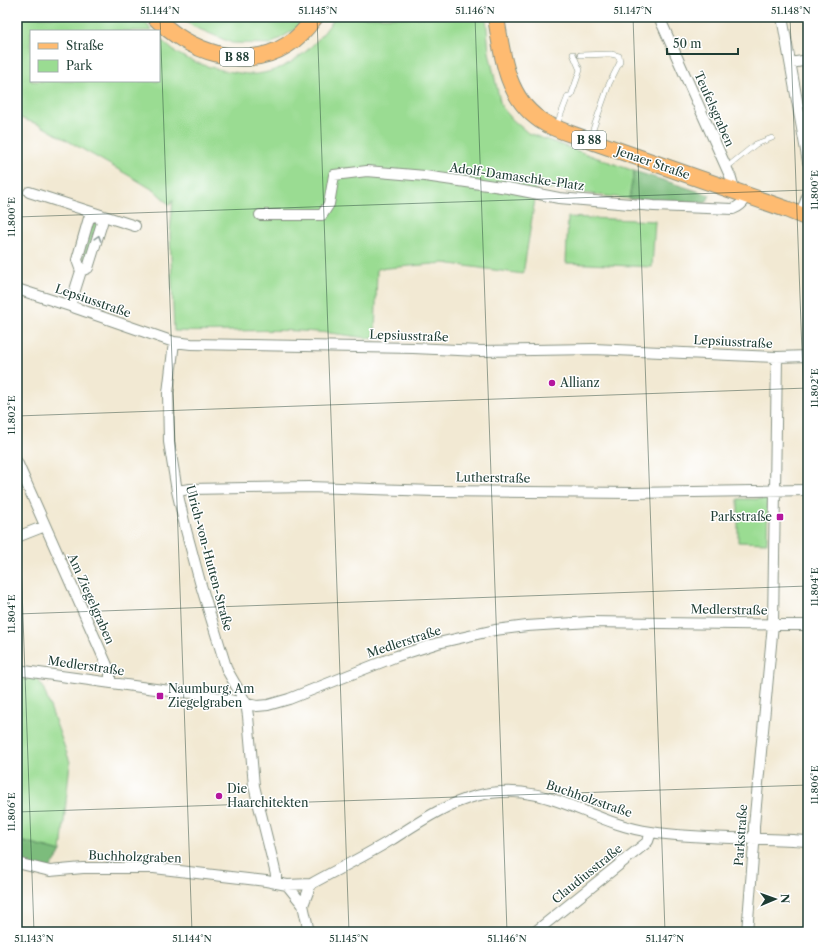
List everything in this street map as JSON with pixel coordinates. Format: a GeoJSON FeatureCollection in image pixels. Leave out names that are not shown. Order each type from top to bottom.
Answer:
{"type":"FeatureCollection","features":[{"type":"Feature","properties":{"kind":"main road","name":"B 88"},"geometry":{"type":"LineString","coordinates":[[155,17],[172,33],[189,44],[216,53],[242,57],[262,55],[286,46],[304,31],[315,17]]}},
{"type":"Feature","properties":{"kind":"main road","name":"Jenaer Straße"},"geometry":{"type":"LineString","coordinates":[[496,17],[503,61],[513,88],[529,111],[539,119],[556,128],[589,141],[804,216]]}},
{"type":"Feature","properties":{"kind":"street","name":"Teufelsgraben"},"geometry":{"type":"LineString","coordinates":[[659,17],[726,168],[733,185],[731,190]]}},
{"type":"Feature","properties":{"kind":"street"},"geometry":{"type":"LineString","coordinates":[[782,17],[805,131],[808,162]]}},
{"type":"Feature","properties":{"kind":"street"},"geometry":{"type":"LineString","coordinates":[[791,62],[808,60]]}},
{"type":"Feature","properties":{"kind":"street","name":"Adolf-Damaschke-Platz"},"geometry":{"type":"LineString","coordinates":[[260,215],[322,215],[329,204],[334,175],[367,171],[425,176],[508,188],[558,198],[654,206],[733,209],[743,204],[748,196]]}},
{"type":"Feature","properties":{"kind":"street"},"geometry":{"type":"LineString","coordinates":[[29,192],[135,226]]}},
{"type":"Feature","properties":{"kind":"street"},"geometry":{"type":"LineString","coordinates":[[804,216],[805,203],[808,194]]}},
{"type":"Feature","properties":{"kind":"street"},"geometry":{"type":"LineString","coordinates":[[81,271],[88,268],[102,223],[98,215]]}},
{"type":"Feature","properties":{"kind":"street"},"geometry":{"type":"LineString","coordinates":[[70,306],[81,271],[77,260],[89,218],[98,215]]}},
{"type":"Feature","properties":{"kind":"street","name":"Lepsiusstraße"},"geometry":{"type":"LineString","coordinates":[[17,289],[174,342],[190,344],[406,348],[480,351],[593,349],[777,357],[808,356]]}},
{"type":"Feature","properties":{"kind":"street","name":"Ulrich-von-Hutten-Straße"},"geometry":{"type":"LineString","coordinates":[[174,342],[168,393],[169,442],[177,491],[198,574],[227,670],[246,703]]}},
{"type":"Feature","properties":{"kind":"street","name":"Parkstraße"},"geometry":{"type":"LineString","coordinates":[[747,932],[754,826],[773,624],[777,357]]}},
{"type":"Feature","properties":{"kind":"street","name":"Am Ziegelgraben"},"geometry":{"type":"LineString","coordinates":[[17,462],[20,477],[45,526],[110,672],[110,683]]}},
{"type":"Feature","properties":{"kind":"street","name":"Lutherstraße"},"geometry":{"type":"LineString","coordinates":[[177,491],[190,489],[309,487],[633,492],[808,490]]}},
{"type":"Feature","properties":{"kind":"street"},"geometry":{"type":"LineString","coordinates":[[17,537],[45,526]]}},
{"type":"Feature","properties":{"kind":"street","name":"Medlerstraße"},"geometry":{"type":"LineString","coordinates":[[17,670],[177,692],[196,693],[257,706],[268,705],[289,698],[397,656],[438,643],[495,630],[551,624],[590,622],[808,625]]}},
{"type":"Feature","properties":{"kind":"street"},"geometry":{"type":"LineString","coordinates":[[246,703],[254,786],[276,875],[276,883]]}},
{"type":"Feature","properties":{"kind":"street","name":"Buchholzstraße"},"geometry":{"type":"LineString","coordinates":[[276,883],[287,885],[311,884],[351,864],[443,808],[477,796],[494,793],[517,792],[545,796],[567,803],[627,827],[651,832],[698,836],[808,840]]}},
{"type":"Feature","properties":{"kind":"street","name":"Claudiusstraße"},"geometry":{"type":"LineString","coordinates":[[535,932],[645,844],[648,841],[651,832]]}},
{"type":"Feature","properties":{"kind":"street","name":"Buchholzgraben"},"geometry":{"type":"LineString","coordinates":[[17,863],[50,871],[83,868],[154,868],[276,883]]}},
{"type":"Feature","properties":{"kind":"street"},"geometry":{"type":"LineString","coordinates":[[303,905],[311,884]]}},
{"type":"Feature","properties":{"kind":"street"},"geometry":{"type":"LineString","coordinates":[[287,885],[303,905],[310,932]]}},
{"type":"Feature","properties":{"kind":"lane"},"geometry":{"type":"LineString","coordinates":[[556,128],[568,96],[571,96],[580,70],[573,54]]}},
{"type":"Feature","properties":{"kind":"lane"},"geometry":{"type":"LineString","coordinates":[[580,55],[611,54],[619,56],[620,62],[609,84],[589,141]]}},
{"type":"Feature","properties":{"kind":"lane"},"geometry":{"type":"LineString","coordinates":[[726,168],[756,144],[772,138]]}},
{"type":"Feature","properties":{"kind":"green space"},"geometry":{"type":"Polygon","coordinates":[[[17,17],[141,17],[151,30],[30,30],[30,82],[160,82],[160,39],[182,56],[195,62],[226,71],[257,74],[269,72],[292,62],[320,37],[335,17],[486,17],[489,52],[501,106],[513,120],[528,133],[634,171],[629,199],[537,187],[523,274],[444,263],[377,269],[375,339],[331,333],[299,331],[174,331],[170,234],[173,199],[170,205],[155,191],[135,179],[40,125],[17,117],[17,17]]]}},
{"type":"Feature","properties":{"kind":"green space"},"geometry":{"type":"Polygon","coordinates":[[[182,17],[308,17],[299,27],[271,44],[232,43],[192,26],[182,17]]]}},
{"type":"Feature","properties":{"kind":"green space"},"geometry":{"type":"Polygon","coordinates":[[[634,171],[710,195],[706,203],[629,199],[634,171]]]}},
{"type":"Feature","properties":{"kind":"green space"},"geometry":{"type":"Polygon","coordinates":[[[568,217],[655,221],[652,267],[566,263],[568,217]]]}},
{"type":"Feature","properties":{"kind":"green space"},"geometry":{"type":"Polygon","coordinates":[[[95,222],[98,224],[85,261],[82,259],[93,223],[95,222]]]}},
{"type":"Feature","properties":{"kind":"green space"},"geometry":{"type":"Polygon","coordinates":[[[738,499],[768,499],[767,543],[738,542],[738,499]]]}},
{"type":"Feature","properties":{"kind":"green space"},"geometry":{"type":"Polygon","coordinates":[[[17,673],[35,675],[43,687],[70,762],[61,852],[17,840],[17,673]]]}},
{"type":"Feature","properties":{"kind":"green space"},"geometry":{"type":"Polygon","coordinates":[[[17,840],[61,852],[51,868],[17,867],[17,840]]]}},
{"type":"Feature","properties":{"kind":"green space"},"geometry":{"type":"Polygon","coordinates":[[[232,929],[304,931],[304,932],[232,932],[232,929]]]}},
{"type":"Feature","properties":{"kind":"place","name":"Allianz"},"geometry":{"type":"Point","coordinates":[552,383]}},
{"type":"Feature","properties":{"kind":"place","name":"Parkstraße"},"geometry":{"type":"Point","coordinates":[780,517]}},
{"type":"Feature","properties":{"kind":"place","name":"Naumburg, Am Ziegelgraben"},"geometry":{"type":"Point","coordinates":[160,696]}},
{"type":"Feature","properties":{"kind":"place","name":"Die Haarchitekten"},"geometry":{"type":"Point","coordinates":[219,796]}}]}
